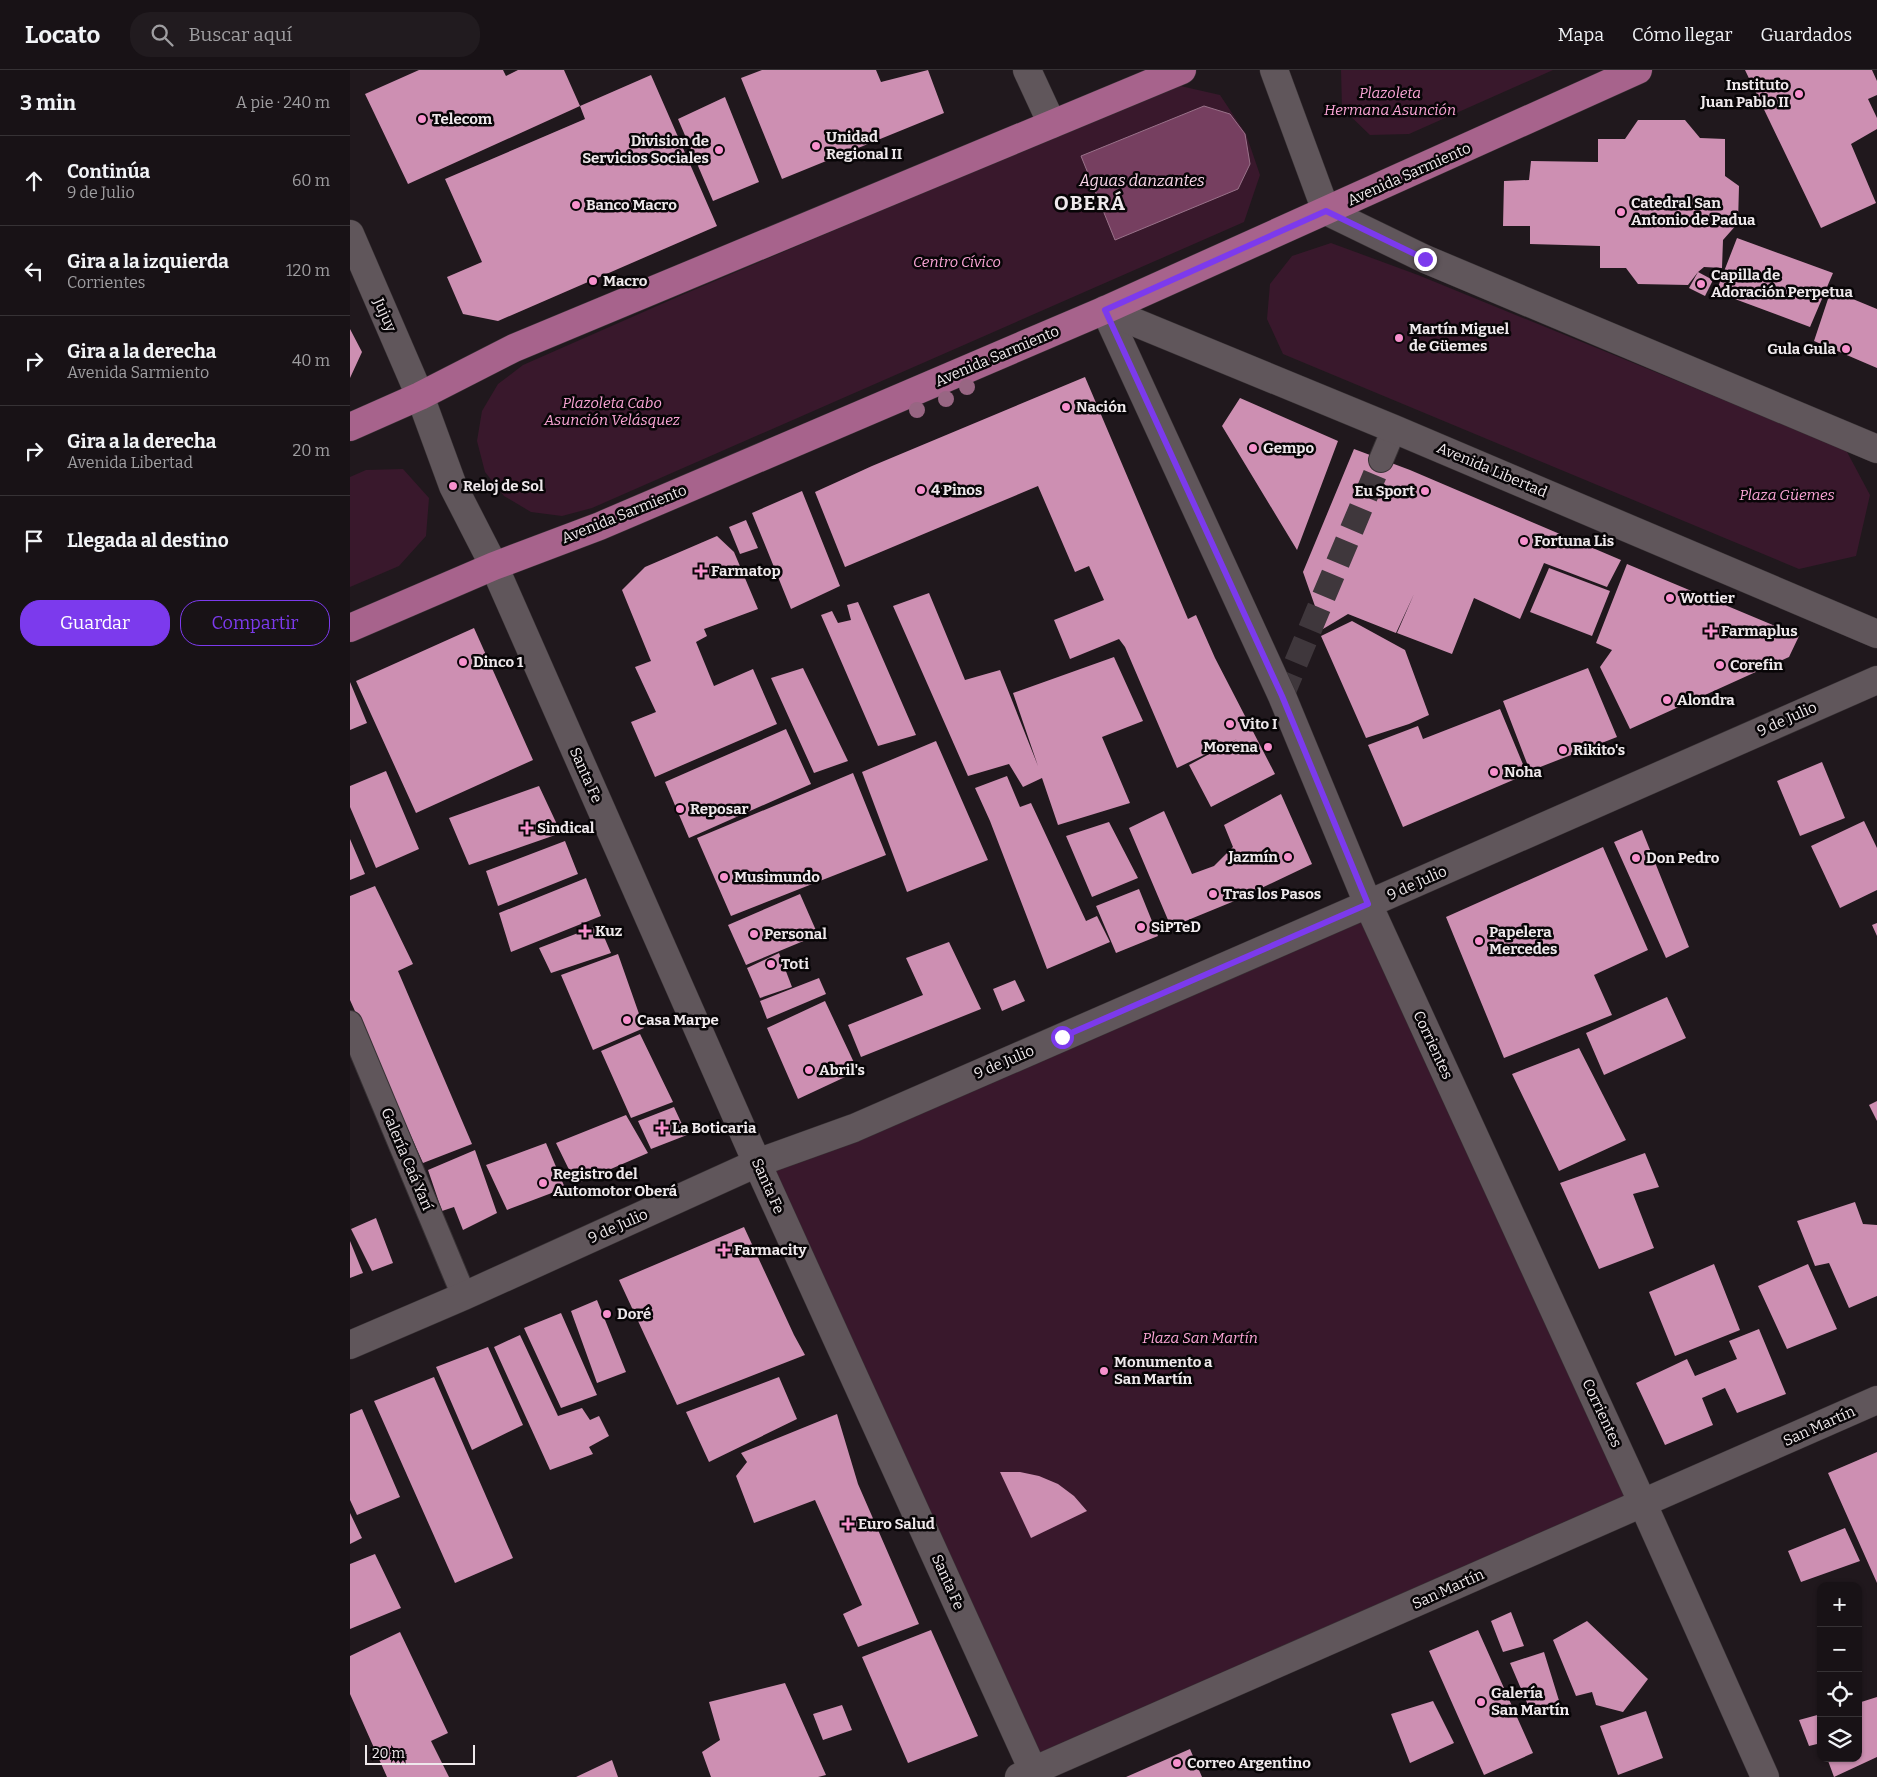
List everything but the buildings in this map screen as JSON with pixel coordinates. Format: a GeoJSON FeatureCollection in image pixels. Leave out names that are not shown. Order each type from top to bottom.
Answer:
{"type":"FeatureCollection","features":[{"type":"Feature","properties":{"kind":"main road"},"geometry":{"type":"LineString","coordinates":[[350,427],[420,396],[514,348],[1182,70]]}},
{"type":"Feature","properties":{"kind":"main road","name":"Avenida Sarmiento"},"geometry":{"type":"LineString","coordinates":[[350,628],[494,566],[600,526],[1105,310],[1638,70]]}},
{"type":"Feature","properties":{"kind":"street"},"geometry":{"type":"LineString","coordinates":[[1027,70],[1052,124]]}},
{"type":"Feature","properties":{"kind":"street"},"geometry":{"type":"LineString","coordinates":[[1274,70],[1326,211],[1425,259],[1877,450]]}},
{"type":"Feature","properties":{"kind":"street","name":"Jujuy"},"geometry":{"type":"LineString","coordinates":[[350,234],[420,396],[453,486],[494,566]]}},
{"type":"Feature","properties":{"kind":"street","name":"Avenida Libertad"},"geometry":{"type":"LineString","coordinates":[[1105,310],[1394,428],[1877,634]]}},
{"type":"Feature","properties":{"kind":"street","name":"Corrientes"},"geometry":{"type":"LineString","coordinates":[[1105,310],[1282,696],[1368,904],[1643,1504],[1765,1777]]}},
{"type":"Feature","properties":{"kind":"street"},"geometry":{"type":"LineString","coordinates":[[1381,460],[1394,428]]}},
{"type":"Feature","properties":{"kind":"street","name":"Santa Fe"},"geometry":{"type":"LineString","coordinates":[[494,566],[757,1163],[1030,1775]]}},
{"type":"Feature","properties":{"kind":"street","name":"9 de Julio"},"geometry":{"type":"LineString","coordinates":[[350,1345],[464,1296],[757,1163],[854,1128],[1877,680]]}},
{"type":"Feature","properties":{"kind":"street","name":"Galería Caá Yarí"},"geometry":{"type":"LineString","coordinates":[[350,1023],[464,1296]]}},
{"type":"Feature","properties":{"kind":"street","name":"San Martín"},"geometry":{"type":"LineString","coordinates":[[1030,1775],[1877,1400]]}},
{"type":"Feature","properties":{"kind":"green space","name":"Plazoleta Hermana Asunción"},"geometry":{"type":"Polygon","coordinates":[[[1341,70],[1553,70],[1409,134],[1370,135],[1342,108],[1341,70]]]}},
{"type":"Feature","properties":{"kind":"green space"},"geometry":{"type":"Polygon","coordinates":[[[1176,85],[1220,95],[1246,134],[1260,175],[1244,222],[592,508],[562,516],[531,512],[504,496],[485,472],[477,441],[482,411],[498,384],[523,365],[682,295],[1176,85]]]}},
{"type":"Feature","properties":{"kind":"green space","name":"Plaza Güemes"},"geometry":{"type":"Polygon","coordinates":[[[1331,243],[1418,275],[1846,450],[1870,495],[1856,556],[1799,569],[1283,354],[1267,319],[1270,284],[1292,256],[1331,243]]]}},
{"type":"Feature","properties":{"kind":"green space"},"geometry":{"type":"Polygon","coordinates":[[[403,469],[429,498],[426,536],[399,566],[350,587],[350,477],[366,470],[403,469]]]}},
{"type":"Feature","properties":{"kind":"green space","name":"Plaza San Martín"},"geometry":{"type":"Polygon","coordinates":[[[1368,904],[1643,1504],[1034,1771],[757,1163],[1368,904]]]}},
{"type":"Feature","properties":{"kind":"water","name":"Aguas danzantes"},"geometry":{"type":"Polygon","coordinates":[[[1204,106],[1230,114],[1245,134],[1250,164],[1238,189],[1115,240],[1081,156],[1204,106]]]}},
{"type":"Feature","properties":{"kind":"tunnel"},"geometry":{"type":"LineString","coordinates":[[1282,696],[1381,460]]}},
{"type":"Feature","properties":{"kind":"place","name":"Instituto Juan Pablo II"},"geometry":{"type":"Point","coordinates":[1799,94]}},
{"type":"Feature","properties":{"kind":"place","name":"Telecom"},"geometry":{"type":"Point","coordinates":[422,119]}},
{"type":"Feature","properties":{"kind":"place","name":"Unidad Regional II"},"geometry":{"type":"Point","coordinates":[816,146]}},
{"type":"Feature","properties":{"kind":"place","name":"Division de Servicios Sociales"},"geometry":{"type":"Point","coordinates":[719,150]}},
{"type":"Feature","properties":{"kind":"place","name":"Banco Macro"},"geometry":{"type":"Point","coordinates":[576,205]}},
{"type":"Feature","properties":{"kind":"place","name":"Catedral San Antonio de Padua"},"geometry":{"type":"Point","coordinates":[1621,212]}},
{"type":"Feature","properties":{"kind":"place","name":"Macro"},"geometry":{"type":"Point","coordinates":[593,281]}},
{"type":"Feature","properties":{"kind":"place","name":"Capilla de Adoración Perpetua"},"geometry":{"type":"Point","coordinates":[1701,284]}},
{"type":"Feature","properties":{"kind":"place","name":"Martín Miguel de Güemes"},"geometry":{"type":"Point","coordinates":[1399,338]}},
{"type":"Feature","properties":{"kind":"place","name":"Gula Gula"},"geometry":{"type":"Point","coordinates":[1846,349]}},
{"type":"Feature","properties":{"kind":"place","name":"Nación"},"geometry":{"type":"Point","coordinates":[1066,407]}},
{"type":"Feature","properties":{"kind":"place","name":"Gempo"},"geometry":{"type":"Point","coordinates":[1253,448]}},
{"type":"Feature","properties":{"kind":"place","name":"Reloj de Sol"},"geometry":{"type":"Point","coordinates":[453,486]}},
{"type":"Feature","properties":{"kind":"place","name":"4 Pinos"},"geometry":{"type":"Point","coordinates":[921,490]}},
{"type":"Feature","properties":{"kind":"place","name":"Eu Sport"},"geometry":{"type":"Point","coordinates":[1425,491]}},
{"type":"Feature","properties":{"kind":"place","name":"Fortuna Lis"},"geometry":{"type":"Point","coordinates":[1524,541]}},
{"type":"Feature","properties":{"kind":"place","name":"Farmatop"},"geometry":{"type":"Point","coordinates":[701,571]}},
{"type":"Feature","properties":{"kind":"place","name":"Wottier"},"geometry":{"type":"Point","coordinates":[1670,598]}},
{"type":"Feature","properties":{"kind":"place","name":"Farmaplus"},"geometry":{"type":"Point","coordinates":[1711,631]}},
{"type":"Feature","properties":{"kind":"place","name":"Dinco 1"},"geometry":{"type":"Point","coordinates":[463,662]}},
{"type":"Feature","properties":{"kind":"place","name":"Corefin"},"geometry":{"type":"Point","coordinates":[1720,665]}},
{"type":"Feature","properties":{"kind":"place","name":"Alondra"},"geometry":{"type":"Point","coordinates":[1667,700]}},
{"type":"Feature","properties":{"kind":"place","name":"Vito I"},"geometry":{"type":"Point","coordinates":[1230,724]}},
{"type":"Feature","properties":{"kind":"place","name":"Morena"},"geometry":{"type":"Point","coordinates":[1268,747]}},
{"type":"Feature","properties":{"kind":"place","name":"Rikito's"},"geometry":{"type":"Point","coordinates":[1563,750]}},
{"type":"Feature","properties":{"kind":"place","name":"Noha"},"geometry":{"type":"Point","coordinates":[1494,772]}},
{"type":"Feature","properties":{"kind":"place","name":"Reposar"},"geometry":{"type":"Point","coordinates":[680,809]}},
{"type":"Feature","properties":{"kind":"place","name":"Sindical"},"geometry":{"type":"Point","coordinates":[527,828]}},
{"type":"Feature","properties":{"kind":"place","name":"Jazmín"},"geometry":{"type":"Point","coordinates":[1288,857]}},
{"type":"Feature","properties":{"kind":"place","name":"Don Pedro"},"geometry":{"type":"Point","coordinates":[1636,858]}},
{"type":"Feature","properties":{"kind":"place","name":"Musimundo"},"geometry":{"type":"Point","coordinates":[724,877]}},
{"type":"Feature","properties":{"kind":"place","name":"Tras los Pasos"},"geometry":{"type":"Point","coordinates":[1213,894]}},
{"type":"Feature","properties":{"kind":"place","name":"SiPTeD"},"geometry":{"type":"Point","coordinates":[1141,927]}},
{"type":"Feature","properties":{"kind":"place","name":"Kuz"},"geometry":{"type":"Point","coordinates":[585,931]}},
{"type":"Feature","properties":{"kind":"place","name":"Personal"},"geometry":{"type":"Point","coordinates":[754,934]}},
{"type":"Feature","properties":{"kind":"place","name":"Papelera Mercedes"},"geometry":{"type":"Point","coordinates":[1479,941]}},
{"type":"Feature","properties":{"kind":"place","name":"Toti"},"geometry":{"type":"Point","coordinates":[771,964]}},
{"type":"Feature","properties":{"kind":"place","name":"Casa Marpe"},"geometry":{"type":"Point","coordinates":[627,1020]}},
{"type":"Feature","properties":{"kind":"place","name":"Abril's"},"geometry":{"type":"Point","coordinates":[809,1070]}},
{"type":"Feature","properties":{"kind":"place","name":"La Boticaria"},"geometry":{"type":"Point","coordinates":[662,1128]}},
{"type":"Feature","properties":{"kind":"place","name":"Registro del Automotor Oberá"},"geometry":{"type":"Point","coordinates":[543,1183]}},
{"type":"Feature","properties":{"kind":"place","name":"Farmacity"},"geometry":{"type":"Point","coordinates":[724,1250]}},
{"type":"Feature","properties":{"kind":"place","name":"Doré"},"geometry":{"type":"Point","coordinates":[607,1314]}},
{"type":"Feature","properties":{"kind":"place","name":"Monumento a San Martín"},"geometry":{"type":"Point","coordinates":[1104,1371]}},
{"type":"Feature","properties":{"kind":"place","name":"Euro Salud"},"geometry":{"type":"Point","coordinates":[848,1524]}},
{"type":"Feature","properties":{"kind":"place","name":"Galería San Martín"},"geometry":{"type":"Point","coordinates":[1481,1702]}},
{"type":"Feature","properties":{"kind":"place","name":"Correo Argentino"},"geometry":{"type":"Point","coordinates":[1177,1763]}},
{"type":"Feature","properties":{"kind":"district","name":"OBERÁ"},"geometry":{"type":"Point","coordinates":[1090,203]}},
{"type":"Feature","properties":{"kind":"route"},"geometry":{"type":"LineString","coordinates":[[1062,1037],[1368,904],[1282,696],[1105,310],[1326,211],[1425,259]]}},
{"type":"Feature","properties":{"kind":"park label","name":"Centro Cívico"},"geometry":{"type":"Point","coordinates":[957,262]}},
{"type":"Feature","properties":{"kind":"park label","name":"Plazoleta Cabo Asunción Velásquez"},"geometry":{"type":"Point","coordinates":[612,412]}}]}
